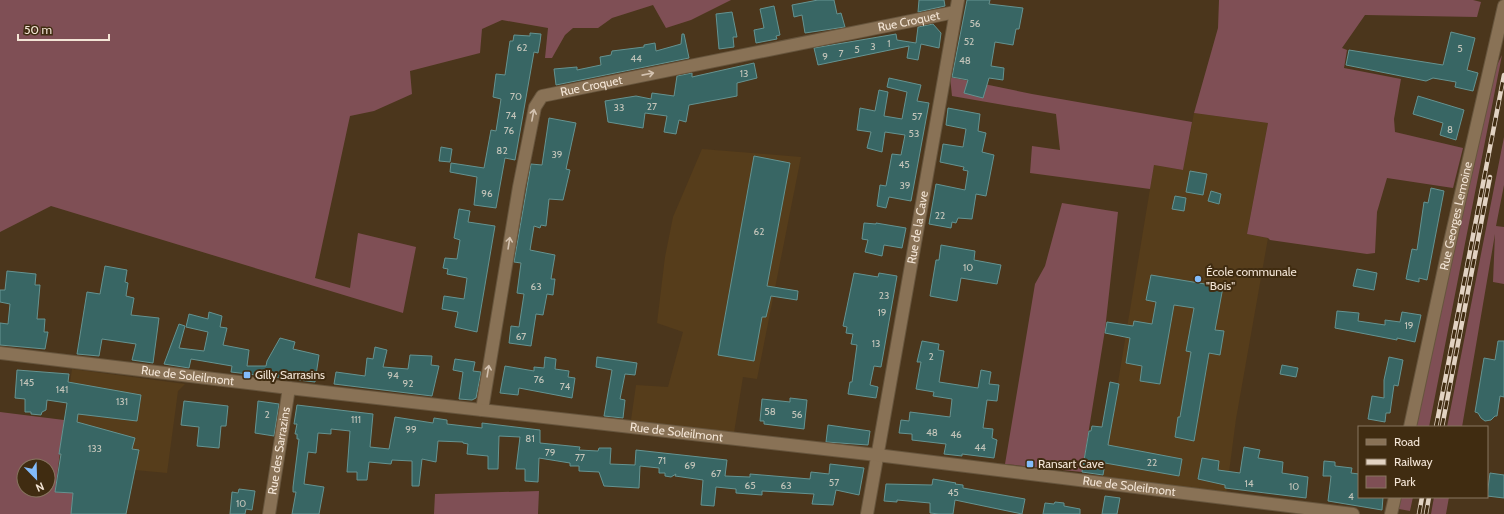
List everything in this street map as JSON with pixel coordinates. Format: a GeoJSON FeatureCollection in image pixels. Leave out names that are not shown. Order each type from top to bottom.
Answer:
{"type":"FeatureCollection","features":[{"type":"Feature","properties":{"kind":"street","name":"Rue de la Cave"},"geometry":{"type":"LineString","coordinates":[[867,514],[958,0]]}},
{"type":"Feature","properties":{"kind":"street","name":"Rue Georges Lemoine"},"geometry":{"type":"LineString","coordinates":[[1410,426],[1446,255],[1504,6]]}},
{"type":"Feature","properties":{"kind":"street","name":"Rue Croquet"},"geometry":{"type":"LineString","coordinates":[[482,410],[519,187],[534,107],[542,96],[955,12]]}},
{"type":"Feature","properties":{"kind":"street","name":"Rue de Soleilmont"},"geometry":{"type":"LineString","coordinates":[[0,353],[289,388],[877,455],[1353,514]]}},
{"type":"Feature","properties":{"kind":"street","name":"Rue des Sarrazins"},"geometry":{"type":"LineString","coordinates":[[270,514],[289,388]]}},
{"type":"Feature","properties":{"kind":"street"},"geometry":{"type":"LineString","coordinates":[[1391,514],[1395,498]]}},
{"type":"Feature","properties":{"kind":"shaded area","name":"École communale \"Bois\""},"geometry":{"type":"Polygon","coordinates":[[[1194,113],[1268,123],[1247,234],[1268,238],[1236,419],[1226,495],[1102,479],[1154,165],[1183,170],[1194,113]]]}},
{"type":"Feature","properties":{"kind":"shaded area"},"geometry":{"type":"Polygon","coordinates":[[[702,149],[801,157],[757,379],[743,377],[733,439],[630,427],[636,385],[668,387],[683,332],[657,323],[665,257],[673,217],[702,149]]]}},
{"type":"Feature","properties":{"kind":"shaded area"},"geometry":{"type":"Polygon","coordinates":[[[72,369],[185,384],[178,391],[167,473],[135,470],[126,514],[71,514],[73,493],[56,492],[61,455],[59,454],[72,369]]]}},
{"type":"Feature","properties":{"kind":"green space"},"geometry":{"type":"Polygon","coordinates":[[[0,0],[731,0],[691,20],[666,28],[653,5],[612,18],[598,28],[573,28],[565,35],[552,58],[545,58],[548,28],[502,20],[482,29],[480,53],[410,71],[412,94],[374,111],[350,116],[315,278],[350,288],[358,233],[416,247],[403,313],[51,206],[0,232],[0,0]]]}},
{"type":"Feature","properties":{"kind":"green space"},"geometry":{"type":"Polygon","coordinates":[[[1219,0],[1473,0],[1481,2],[1477,17],[1365,15],[1342,48],[1347,50],[1344,68],[1401,79],[1394,119],[1395,132],[1463,148],[1453,188],[1387,178],[1377,212],[1375,253],[1367,254],[1270,240],[1268,238],[1247,234],[1268,123],[1194,113],[1218,28],[1219,0]]]}},
{"type":"Feature","properties":{"kind":"green space"},"geometry":{"type":"Polygon","coordinates":[[[1502,55],[1429,426],[1410,426],[1485,89],[1502,55]]]}},
{"type":"Feature","properties":{"kind":"green space"},"geometry":{"type":"Polygon","coordinates":[[[950,77],[1032,94],[1192,122],[1183,170],[1154,165],[1150,189],[1030,173],[1032,146],[1060,150],[1056,114],[952,96],[950,77]]]}},
{"type":"Feature","properties":{"kind":"green space"},"geometry":{"type":"Polygon","coordinates":[[[1504,137],[1504,185],[1496,226],[1504,227],[1504,284],[1493,282],[1495,234],[1462,426],[1447,426],[1504,137]]]}},
{"type":"Feature","properties":{"kind":"green space"},"geometry":{"type":"Polygon","coordinates":[[[1062,203],[1118,212],[1105,330],[1082,472],[1005,464],[1035,284],[1045,266],[1062,203]]]}},
{"type":"Feature","properties":{"kind":"green space"},"geometry":{"type":"Polygon","coordinates":[[[0,412],[64,420],[56,484],[56,458],[16,458],[16,498],[56,498],[56,492],[73,493],[71,514],[0,514],[0,412]]]}},
{"type":"Feature","properties":{"kind":"green space"},"geometry":{"type":"Polygon","coordinates":[[[539,491],[538,514],[434,514],[435,494],[539,491]]]}},
{"type":"Feature","properties":{"kind":"green space"},"geometry":{"type":"Polygon","coordinates":[[[1395,498],[1413,498],[1410,511],[1399,509],[1394,503],[1395,498]]]}},
{"type":"Feature","properties":{"kind":"green space"},"geometry":{"type":"Polygon","coordinates":[[[1434,498],[1449,498],[1446,514],[1431,514],[1434,498]]]}},
{"type":"Feature","properties":{"kind":"building"},"geometry":{"type":"Polygon","coordinates":[[[818,0],[834,0],[837,14],[841,13],[845,27],[805,33],[802,15],[794,17],[792,5],[818,0]]]}},
{"type":"Feature","properties":{"kind":"building"},"geometry":{"type":"Polygon","coordinates":[[[919,0],[944,0],[945,6],[918,12],[919,0]]]}},
{"type":"Feature","properties":{"kind":"building"},"geometry":{"type":"Polygon","coordinates":[[[967,0],[990,0],[989,4],[1023,8],[1019,29],[1016,29],[1013,45],[995,42],[991,66],[1004,68],[1003,80],[989,78],[983,98],[964,93],[968,80],[952,77],[967,0]]]}},
{"type":"Feature","properties":{"kind":"building"},"geometry":{"type":"Polygon","coordinates":[[[774,6],[780,35],[776,36],[777,39],[756,43],[754,30],[764,28],[760,9],[774,6]]]}},
{"type":"Feature","properties":{"kind":"building"},"geometry":{"type":"Polygon","coordinates":[[[732,12],[737,37],[733,37],[734,47],[719,49],[716,14],[732,12]]]}},
{"type":"Feature","properties":{"kind":"building"},"geometry":{"type":"Polygon","coordinates":[[[933,24],[941,33],[939,48],[921,44],[918,60],[907,58],[909,46],[818,65],[814,48],[896,34],[897,40],[916,43],[918,27],[933,24]]]}},
{"type":"Feature","properties":{"kind":"building"},"geometry":{"type":"Polygon","coordinates":[[[1451,32],[1475,38],[1467,70],[1478,73],[1473,91],[1455,87],[1456,82],[1433,78],[1426,81],[1346,65],[1349,50],[1443,65],[1451,32]]]}},
{"type":"Feature","properties":{"kind":"building"},"geometry":{"type":"Polygon","coordinates":[[[530,33],[541,34],[538,53],[534,52],[515,160],[505,158],[496,208],[474,205],[477,177],[450,172],[451,163],[484,168],[491,130],[496,131],[501,99],[493,97],[496,74],[505,75],[510,41],[513,41],[514,35],[530,36],[530,33]]]}},
{"type":"Feature","properties":{"kind":"building"},"geometry":{"type":"Polygon","coordinates":[[[682,34],[684,34],[689,58],[556,85],[554,69],[577,67],[577,70],[601,65],[600,57],[611,55],[612,51],[644,47],[644,45],[655,43],[656,51],[681,44],[682,34]]]}},
{"type":"Feature","properties":{"kind":"building"},"geometry":{"type":"Polygon","coordinates":[[[754,63],[757,78],[737,83],[737,96],[689,105],[686,122],[679,120],[676,134],[664,132],[667,116],[645,113],[643,128],[608,122],[605,101],[636,96],[651,99],[652,93],[674,96],[677,76],[692,73],[692,77],[754,63]]]}},
{"type":"Feature","properties":{"kind":"building"},"geometry":{"type":"Polygon","coordinates":[[[889,78],[921,85],[917,101],[929,103],[911,201],[889,197],[886,208],[877,206],[880,185],[886,186],[892,154],[901,155],[905,135],[885,132],[882,152],[867,148],[871,132],[857,130],[860,108],[875,111],[879,90],[888,92],[884,116],[902,119],[907,92],[887,87],[889,78]]]}},
{"type":"Feature","properties":{"kind":"building"},"geometry":{"type":"Polygon","coordinates":[[[1418,96],[1464,110],[1456,140],[1440,135],[1443,123],[1413,114],[1418,96]]]}},
{"type":"Feature","properties":{"kind":"building"},"geometry":{"type":"Polygon","coordinates":[[[948,108],[980,114],[978,131],[986,133],[982,152],[994,155],[986,196],[976,194],[972,219],[958,218],[956,223],[952,222],[951,228],[929,224],[936,184],[965,190],[968,171],[963,170],[964,167],[940,162],[943,144],[963,147],[966,129],[946,125],[948,108]]]}},
{"type":"Feature","properties":{"kind":"building"},"geometry":{"type":"Polygon","coordinates":[[[549,118],[576,123],[566,169],[570,170],[563,200],[549,199],[546,226],[541,225],[540,228],[534,226],[530,250],[555,255],[551,279],[555,279],[553,295],[547,294],[543,315],[536,314],[531,346],[509,343],[511,326],[519,327],[524,294],[517,293],[521,263],[514,262],[531,164],[542,165],[549,118]]]}},
{"type":"Feature","properties":{"kind":"building"},"geometry":{"type":"Polygon","coordinates":[[[441,147],[452,149],[450,162],[439,161],[441,147]]]}},
{"type":"Feature","properties":{"kind":"building"},"geometry":{"type":"Polygon","coordinates":[[[754,156],[790,163],[767,286],[798,291],[797,300],[771,296],[766,317],[762,317],[754,361],[718,355],[754,156]]]}},
{"type":"Feature","properties":{"kind":"building"},"geometry":{"type":"Polygon","coordinates":[[[1190,171],[1207,174],[1203,195],[1186,192],[1190,171]]]}},
{"type":"Feature","properties":{"kind":"building"},"geometry":{"type":"Polygon","coordinates":[[[1431,188],[1444,191],[1427,280],[1419,278],[1419,282],[1406,279],[1412,249],[1417,250],[1424,202],[1428,203],[1431,188]]]}},
{"type":"Feature","properties":{"kind":"building"},"geometry":{"type":"Polygon","coordinates":[[[1211,191],[1221,194],[1219,204],[1208,201],[1211,191]]]}},
{"type":"Feature","properties":{"kind":"building"},"geometry":{"type":"Polygon","coordinates":[[[1175,196],[1186,198],[1184,211],[1172,209],[1175,196]]]}},
{"type":"Feature","properties":{"kind":"building"},"geometry":{"type":"Polygon","coordinates":[[[459,209],[470,211],[468,222],[495,226],[477,332],[455,327],[458,312],[442,309],[444,296],[464,299],[467,278],[447,274],[448,269],[443,268],[445,258],[457,259],[460,240],[454,238],[459,209]]]}},
{"type":"Feature","properties":{"kind":"building"},"geometry":{"type":"Polygon","coordinates":[[[864,223],[876,223],[906,228],[902,248],[884,245],[882,256],[865,252],[868,240],[862,239],[864,223]]]}},
{"type":"Feature","properties":{"kind":"building"},"geometry":{"type":"Polygon","coordinates":[[[941,245],[975,251],[974,260],[1001,265],[997,284],[961,278],[957,301],[930,296],[936,260],[939,260],[941,245]]]}},
{"type":"Feature","properties":{"kind":"building"},"geometry":{"type":"Polygon","coordinates":[[[105,266],[127,270],[125,282],[128,283],[126,296],[134,298],[131,315],[159,318],[153,363],[132,360],[136,344],[102,339],[99,356],[77,354],[87,292],[100,294],[105,266]]]}},
{"type":"Feature","properties":{"kind":"building"},"geometry":{"type":"Polygon","coordinates":[[[1357,269],[1377,273],[1374,290],[1353,286],[1357,269]]]}},
{"type":"Feature","properties":{"kind":"building"},"geometry":{"type":"Polygon","coordinates":[[[7,271],[36,274],[35,285],[40,285],[37,319],[45,319],[44,332],[48,332],[45,349],[0,345],[0,323],[8,324],[10,304],[0,302],[0,290],[5,290],[7,271]]]}},
{"type":"Feature","properties":{"kind":"building"},"geometry":{"type":"Polygon","coordinates":[[[854,273],[878,277],[879,273],[897,276],[881,367],[874,366],[870,385],[878,387],[876,398],[848,394],[850,382],[852,382],[857,345],[851,344],[853,334],[846,333],[847,327],[843,326],[854,273]]]}},
{"type":"Feature","properties":{"kind":"building"},"geometry":{"type":"Polygon","coordinates":[[[1151,275],[1223,287],[1215,330],[1224,331],[1220,355],[1209,353],[1194,441],[1175,437],[1178,417],[1180,417],[1191,352],[1186,351],[1194,308],[1174,305],[1160,384],[1140,381],[1142,366],[1126,363],[1130,338],[1105,333],[1107,322],[1133,326],[1134,321],[1152,324],[1156,302],[1146,300],[1151,275]]]}},
{"type":"Feature","properties":{"kind":"building"},"geometry":{"type":"Polygon","coordinates":[[[1337,311],[1359,313],[1358,321],[1385,325],[1385,320],[1400,322],[1402,312],[1421,315],[1415,342],[1335,328],[1337,311]]]}},
{"type":"Feature","properties":{"kind":"building"},"geometry":{"type":"Polygon","coordinates":[[[209,312],[222,316],[220,327],[227,328],[223,345],[249,350],[247,366],[266,366],[267,361],[280,338],[295,342],[293,349],[319,355],[315,382],[231,372],[232,366],[191,359],[189,368],[164,364],[179,324],[185,326],[179,348],[204,351],[208,332],[186,327],[189,314],[208,319],[209,312]]]}},
{"type":"Feature","properties":{"kind":"building"},"geometry":{"type":"Polygon","coordinates":[[[922,341],[939,344],[938,350],[944,351],[939,382],[978,388],[981,370],[991,372],[989,384],[999,385],[997,401],[987,400],[983,428],[993,429],[992,438],[997,440],[994,458],[962,454],[962,456],[944,454],[946,444],[912,440],[912,434],[899,433],[901,420],[909,421],[910,412],[950,417],[952,399],[933,396],[934,392],[916,389],[921,362],[917,362],[922,341]]]}},
{"type":"Feature","properties":{"kind":"building"},"geometry":{"type":"Polygon","coordinates":[[[1498,341],[1504,341],[1504,397],[1500,396],[1497,416],[1491,420],[1485,421],[1478,413],[1475,412],[1484,358],[1495,360],[1498,341]]]}},
{"type":"Feature","properties":{"kind":"building"},"geometry":{"type":"Polygon","coordinates":[[[375,347],[387,350],[383,367],[408,369],[410,355],[432,356],[431,365],[439,366],[432,396],[334,384],[336,372],[365,376],[367,358],[373,359],[375,347]]]}},
{"type":"Feature","properties":{"kind":"building"},"geometry":{"type":"Polygon","coordinates":[[[545,357],[556,359],[555,369],[569,371],[568,377],[575,378],[572,398],[519,388],[518,395],[500,393],[505,366],[534,371],[534,367],[544,368],[545,357]]]}},
{"type":"Feature","properties":{"kind":"building"},"geometry":{"type":"Polygon","coordinates":[[[597,357],[637,363],[635,375],[625,374],[620,399],[625,400],[623,418],[604,416],[612,370],[596,367],[597,357]]]}},
{"type":"Feature","properties":{"kind":"building"},"geometry":{"type":"Polygon","coordinates":[[[1389,357],[1403,360],[1398,386],[1394,385],[1390,413],[1386,413],[1385,422],[1368,419],[1372,396],[1384,398],[1384,380],[1389,357]]]}},
{"type":"Feature","properties":{"kind":"building"},"geometry":{"type":"Polygon","coordinates":[[[455,359],[475,362],[473,371],[481,372],[476,398],[472,400],[459,399],[463,372],[453,370],[455,359]]]}},
{"type":"Feature","properties":{"kind":"building"},"geometry":{"type":"Polygon","coordinates":[[[1282,365],[1298,368],[1296,377],[1280,374],[1282,365]]]}},
{"type":"Feature","properties":{"kind":"building"},"geometry":{"type":"Polygon","coordinates":[[[17,370],[69,374],[68,382],[141,395],[137,421],[78,414],[77,422],[135,438],[132,449],[139,450],[126,514],[71,514],[73,493],[56,492],[61,454],[59,454],[67,403],[47,400],[46,410],[42,412],[41,415],[25,412],[25,399],[15,398],[17,370]]]}},
{"type":"Feature","properties":{"kind":"building"},"geometry":{"type":"Polygon","coordinates":[[[1110,382],[1119,384],[1108,445],[1182,459],[1179,476],[1105,463],[1103,475],[1082,472],[1089,431],[1091,431],[1092,426],[1102,427],[1110,382]]]}},
{"type":"Feature","properties":{"kind":"building"},"geometry":{"type":"Polygon","coordinates":[[[790,398],[807,400],[804,429],[764,424],[764,421],[760,421],[762,399],[790,402],[790,398]]]}},
{"type":"Feature","properties":{"kind":"building"},"geometry":{"type":"Polygon","coordinates":[[[184,401],[228,406],[226,426],[221,426],[219,448],[197,446],[199,427],[181,425],[184,401]]]}},
{"type":"Feature","properties":{"kind":"building"},"geometry":{"type":"Polygon","coordinates":[[[258,401],[279,404],[274,436],[255,433],[258,401]]]}},
{"type":"Feature","properties":{"kind":"building"},"geometry":{"type":"Polygon","coordinates":[[[297,405],[373,414],[370,447],[389,449],[395,417],[433,423],[434,418],[447,420],[447,424],[482,428],[482,423],[540,430],[540,443],[580,447],[579,450],[598,451],[599,448],[611,448],[610,464],[635,465],[636,450],[727,460],[725,476],[750,477],[750,474],[810,479],[811,472],[829,474],[830,464],[864,468],[859,495],[836,490],[833,505],[812,504],[814,494],[762,491],[762,495],[736,493],[736,489],[716,487],[714,506],[701,505],[703,480],[675,476],[676,474],[671,477],[665,476],[665,473],[659,473],[659,468],[640,466],[639,488],[604,486],[599,472],[579,471],[579,466],[570,466],[570,463],[539,458],[538,482],[525,481],[525,469],[516,469],[520,437],[499,436],[498,469],[488,469],[488,456],[467,454],[468,444],[463,442],[438,441],[436,462],[422,459],[419,486],[412,486],[412,461],[392,460],[391,464],[369,462],[367,480],[357,480],[357,472],[347,472],[350,431],[331,429],[331,434],[318,433],[316,453],[308,452],[304,484],[324,487],[319,514],[292,514],[296,492],[293,492],[293,487],[299,439],[297,439],[297,434],[295,434],[297,424],[294,424],[297,405]]]}},
{"type":"Feature","properties":{"kind":"building"},"geometry":{"type":"Polygon","coordinates":[[[828,425],[870,431],[868,445],[826,442],[828,425]]]}},
{"type":"Feature","properties":{"kind":"building"},"geometry":{"type":"Polygon","coordinates":[[[1244,447],[1260,450],[1258,458],[1283,462],[1282,473],[1308,477],[1306,498],[1225,488],[1225,485],[1198,479],[1202,458],[1219,461],[1218,470],[1240,473],[1244,447]]]}},
{"type":"Feature","properties":{"kind":"building"},"geometry":{"type":"Polygon","coordinates":[[[1324,461],[1335,462],[1335,466],[1352,468],[1351,473],[1358,474],[1358,498],[1383,498],[1382,510],[1328,501],[1331,476],[1323,476],[1324,461]]]}},
{"type":"Feature","properties":{"kind":"building"},"geometry":{"type":"Polygon","coordinates":[[[1490,473],[1504,475],[1504,498],[1488,496],[1490,473]]]}},
{"type":"Feature","properties":{"kind":"building"},"geometry":{"type":"Polygon","coordinates":[[[933,479],[963,485],[963,488],[1025,499],[1022,514],[955,500],[953,514],[939,514],[930,513],[930,503],[897,500],[897,502],[884,501],[886,484],[932,485],[933,479]]]}},
{"type":"Feature","properties":{"kind":"building"},"geometry":{"type":"Polygon","coordinates":[[[239,489],[255,491],[252,510],[246,509],[245,514],[230,514],[232,492],[238,493],[239,489]]]}},
{"type":"Feature","properties":{"kind":"building"},"geometry":{"type":"Polygon","coordinates":[[[1105,496],[1120,498],[1117,514],[1102,514],[1105,496]]]}},
{"type":"Feature","properties":{"kind":"building"},"geometry":{"type":"Polygon","coordinates":[[[1055,502],[1064,503],[1064,506],[1080,509],[1080,514],[1043,514],[1045,503],[1054,504],[1055,502]]]}},
{"type":"Feature","properties":{"kind":"railway"},"geometry":{"type":"LineString","coordinates":[[1436,426],[1504,75]]}},
{"type":"Feature","properties":{"kind":"railway"},"geometry":{"type":"LineString","coordinates":[[1442,426],[1490,177]]}},
{"type":"Feature","properties":{"kind":"railway"},"geometry":{"type":"LineString","coordinates":[[1419,514],[1422,498]]}},
{"type":"Feature","properties":{"kind":"railway"},"geometry":{"type":"LineString","coordinates":[[1426,514],[1429,498]]}},
{"type":"Feature","properties":{"kind":"place","name":"École communale \"Bois\""},"geometry":{"type":"Point","coordinates":[1198,279]}},
{"type":"Feature","properties":{"kind":"place","name":"Gilly Sarrasins"},"geometry":{"type":"Point","coordinates":[247,375]}},
{"type":"Feature","properties":{"kind":"place","name":"Ransart Cave"},"geometry":{"type":"Point","coordinates":[1030,464]}}]}
